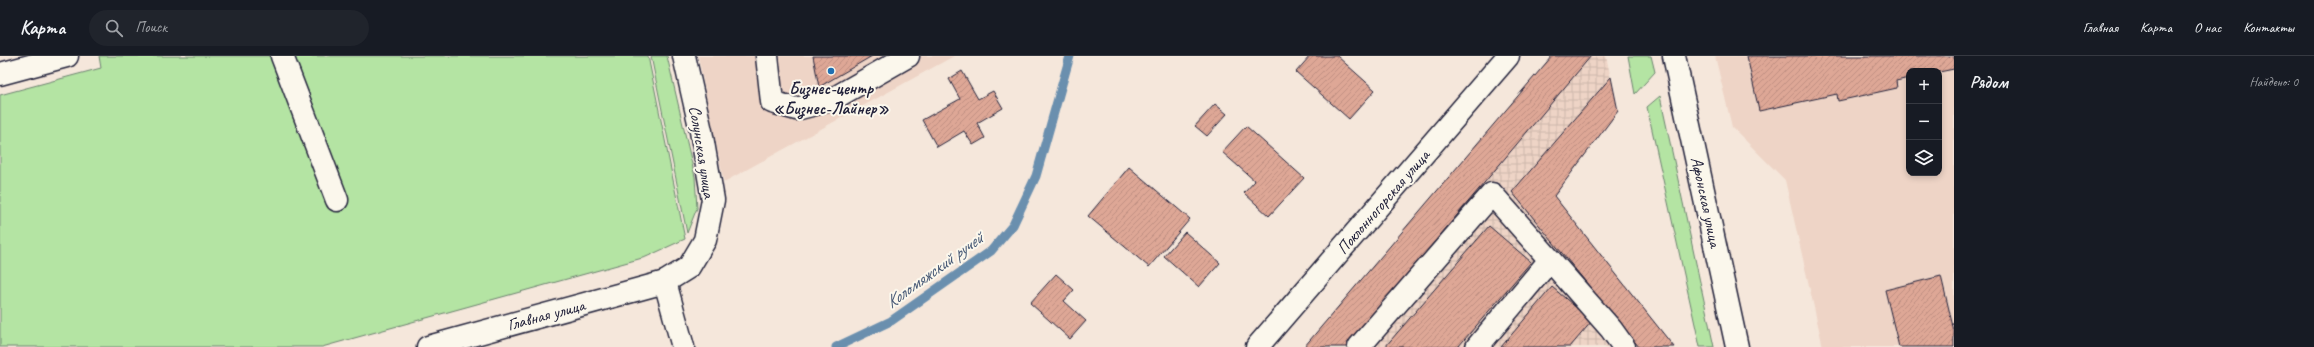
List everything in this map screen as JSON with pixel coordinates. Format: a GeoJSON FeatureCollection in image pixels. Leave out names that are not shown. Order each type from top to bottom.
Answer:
{"type":"FeatureCollection","features":[{"type":"Feature","properties":{"kind":"street"},"geometry":{"type":"LineString","coordinates":[[0,74],[68,56]]}},
{"type":"Feature","properties":{"kind":"street"},"geometry":{"type":"LineString","coordinates":[[282,56],[337,200]]}},
{"type":"Feature","properties":{"kind":"street","name":"Солунская улица"},"geometry":{"type":"LineString","coordinates":[[665,282],[689,267],[705,240],[713,200],[701,131],[684,56]]}},
{"type":"Feature","properties":{"kind":"street"},"geometry":{"type":"LineString","coordinates":[[767,56],[772,102],[796,109],[831,100],[908,56]]}},
{"type":"Feature","properties":{"kind":"street","name":"Поклонногорская улица"},"geometry":{"type":"LineString","coordinates":[[1257,347],[1508,56]]}},
{"type":"Feature","properties":{"kind":"street","name":"Афонская улица"},"geometry":{"type":"LineString","coordinates":[[1674,56],[1738,347]]}},
{"type":"Feature","properties":{"kind":"street"},"geometry":{"type":"LineString","coordinates":[[1360,347],[1492,194],[1611,329],[1624,347]]}},
{"type":"Feature","properties":{"kind":"street"},"geometry":{"type":"LineString","coordinates":[[1477,347],[1550,260]]}},
{"type":"Feature","properties":{"kind":"street"},"geometry":{"type":"LineString","coordinates":[[665,282],[683,347]]}},
{"type":"Feature","properties":{"kind":"street","name":"Главная улица"},"geometry":{"type":"LineString","coordinates":[[428,347],[665,282]]}},
{"type":"Feature","properties":{"kind":"shaded area"},"geometry":{"type":"Polygon","coordinates":[[[698,56],[954,56],[724,182],[698,56]]]}},
{"type":"Feature","properties":{"kind":"shaded area"},"geometry":{"type":"Polygon","coordinates":[[[1552,56],[1606,56],[1618,111],[1554,196],[1674,347],[1304,347],[1552,56]]]}},
{"type":"Feature","properties":{"kind":"shaded area"},"geometry":{"type":"Polygon","coordinates":[[[1715,56],[1954,56],[1954,347],[1823,347],[1785,180],[1732,127],[1715,56]]]}},
{"type":"Feature","properties":{"kind":"green space"},"geometry":{"type":"Polygon","coordinates":[[[99,56],[648,56],[685,239],[646,257],[322,347],[0,347],[0,95],[101,68],[99,56]]]}},
{"type":"Feature","properties":{"kind":"green space"},"geometry":{"type":"Polygon","coordinates":[[[651,56],[667,56],[695,177],[697,208],[687,233],[651,56]]]}},
{"type":"Feature","properties":{"kind":"green space"},"geometry":{"type":"Polygon","coordinates":[[[1628,56],[1651,56],[1655,72],[1635,94],[1628,56]]]}},
{"type":"Feature","properties":{"kind":"green space"},"geometry":{"type":"Polygon","coordinates":[[[1660,96],[1714,347],[1700,347],[1647,107],[1660,96]]]}},
{"type":"Feature","properties":{"kind":"building","name":"Бизнес-центр «Бизнес-Лайнер»"},"geometry":{"type":"Polygon","coordinates":[[[813,56],[872,56],[819,87],[813,56]]]}},
{"type":"Feature","properties":{"kind":"building"},"geometry":{"type":"Polygon","coordinates":[[[1310,56],[1337,56],[1375,90],[1349,119],[1296,72],[1310,56]]]}},
{"type":"Feature","properties":{"kind":"building"},"geometry":{"type":"Polygon","coordinates":[[[1552,56],[1591,56],[1346,347],[1304,347],[1552,56]]]}},
{"type":"Feature","properties":{"kind":"building"},"geometry":{"type":"Polygon","coordinates":[[[1747,56],[1954,56],[1954,69],[1942,71],[1942,68],[1906,68],[1906,79],[1896,81],[1897,88],[1838,101],[1837,94],[1759,111],[1747,56]]]}},
{"type":"Feature","properties":{"kind":"building"},"geometry":{"type":"Polygon","coordinates":[[[962,71],[978,99],[993,91],[1003,108],[977,123],[985,138],[973,145],[964,131],[937,147],[922,120],[960,99],[949,79],[962,71]]]}},
{"type":"Feature","properties":{"kind":"building"},"geometry":{"type":"Polygon","coordinates":[[[1611,77],[1618,111],[1554,196],[1674,347],[1639,347],[1512,192],[1611,77]]]}},
{"type":"Feature","properties":{"kind":"building"},"geometry":{"type":"Polygon","coordinates":[[[1215,104],[1227,114],[1207,136],[1195,126],[1215,104]]]}},
{"type":"Feature","properties":{"kind":"building"},"geometry":{"type":"Polygon","coordinates":[[[1246,126],[1304,178],[1269,216],[1244,193],[1255,181],[1222,152],[1246,126]]]}},
{"type":"Feature","properties":{"kind":"building"},"geometry":{"type":"Polygon","coordinates":[[[1129,167],[1190,219],[1149,267],[1088,216],[1129,167]]]}},
{"type":"Feature","properties":{"kind":"building"},"geometry":{"type":"Polygon","coordinates":[[[1489,226],[1531,262],[1458,347],[1385,347],[1489,226]]]}},
{"type":"Feature","properties":{"kind":"building"},"geometry":{"type":"Polygon","coordinates":[[[1185,232],[1220,263],[1199,287],[1164,256],[1185,232]]]}},
{"type":"Feature","properties":{"kind":"building"},"geometry":{"type":"Polygon","coordinates":[[[1056,274],[1074,290],[1064,301],[1086,321],[1070,339],[1030,303],[1056,274]]]}},
{"type":"Feature","properties":{"kind":"building"},"geometry":{"type":"Polygon","coordinates":[[[1941,276],[1954,331],[1954,347],[1899,347],[1885,290],[1941,276]]]}},
{"type":"Feature","properties":{"kind":"building"},"geometry":{"type":"Polygon","coordinates":[[[1552,287],[1592,321],[1570,347],[1501,347],[1552,287]]]}},
{"type":"Feature","properties":{"kind":"waterway","name":"Коломяжский ручей"},"geometry":{"type":"LineString","coordinates":[[836,347],[891,321],[991,251],[1013,225],[1036,176],[1070,56]]}},
{"type":"Feature","properties":{"kind":"place","name":"Бизнес-центр «Бизнес-Лайнер»"},"geometry":{"type":"Point","coordinates":[831,71]}}]}
